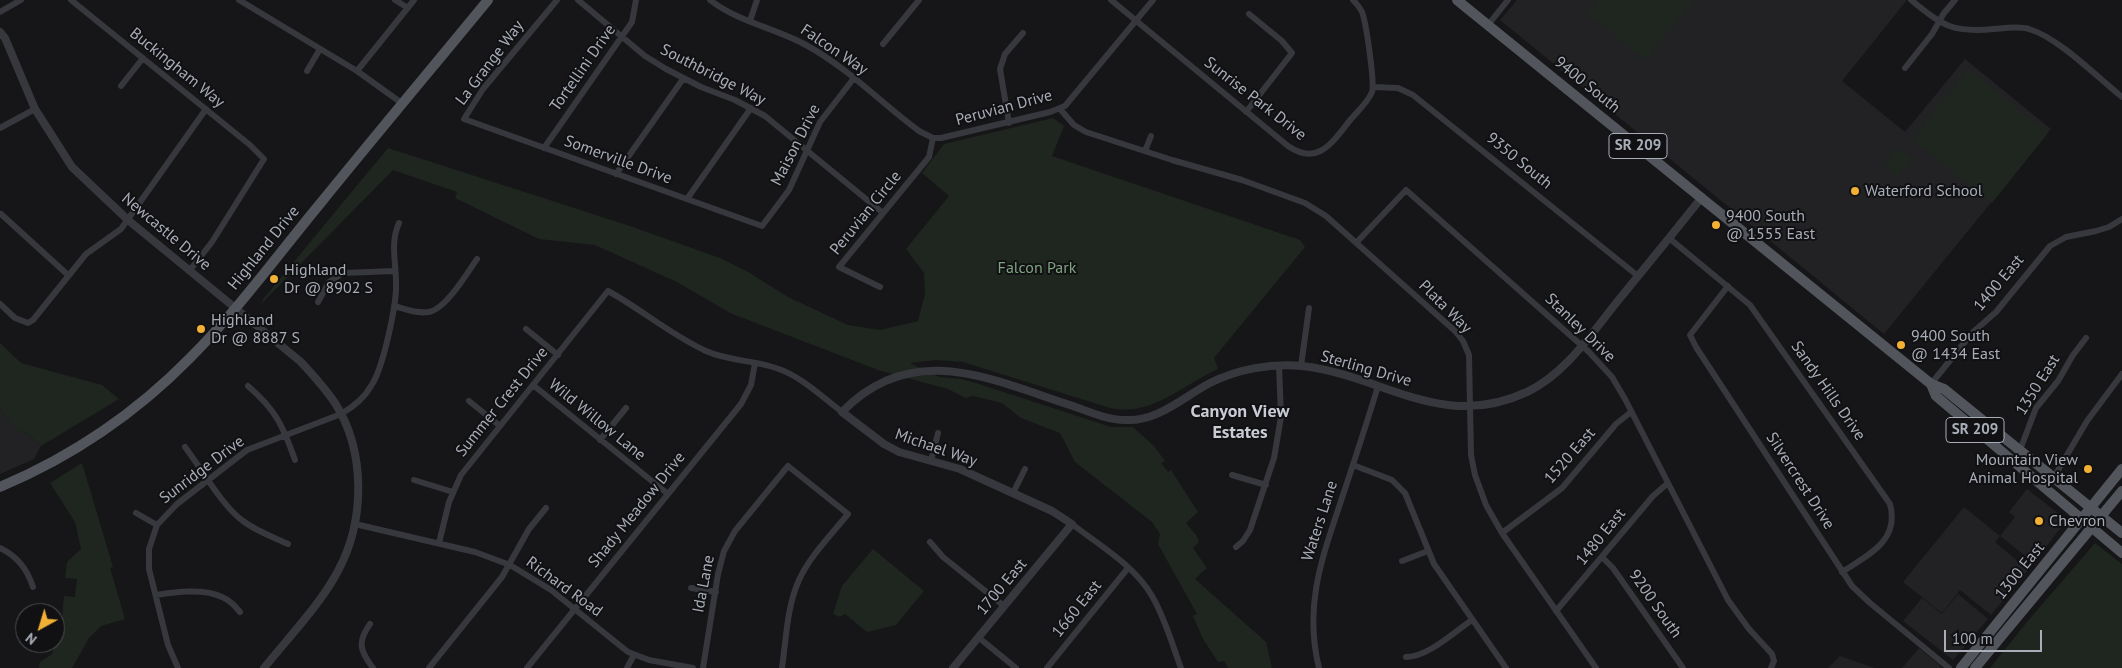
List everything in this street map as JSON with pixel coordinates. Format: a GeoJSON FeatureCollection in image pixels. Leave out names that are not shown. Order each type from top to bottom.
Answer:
{"type":"FeatureCollection","features":[{"type":"Feature","properties":{"kind":"main road","name":"Highland Drive"},"geometry":{"type":"LineString","coordinates":[[0,487],[68,453],[118,420],[167,380],[190,358],[236,307],[488,0]]}},
{"type":"Feature","properties":{"kind":"main road","name":"9400 South"},"geometry":{"type":"LineString","coordinates":[[1457,0],[1931,384],[1944,389],[2122,533]]}},
{"type":"Feature","properties":{"kind":"main road","name":"9400 South"},"geometry":{"type":"LineString","coordinates":[[1931,384],[1936,396],[2122,552]]}},
{"type":"Feature","properties":{"kind":"main road","name":"1300 East"},"geometry":{"type":"LineString","coordinates":[[1961,668],[2122,469]]}},
{"type":"Feature","properties":{"kind":"main road","name":"1300 East"},"geometry":{"type":"LineString","coordinates":[[1976,668],[2122,490]]}},
{"type":"Feature","properties":{"kind":"street"},"geometry":{"type":"LineString","coordinates":[[0,12],[22,0]]}},
{"type":"Feature","properties":{"kind":"street","name":"Buckingham Way"},"geometry":{"type":"LineString","coordinates":[[71,0],[206,109],[264,159],[212,242],[190,270]]}},
{"type":"Feature","properties":{"kind":"street"},"geometry":{"type":"LineString","coordinates":[[239,0],[357,71],[403,104]]}},
{"type":"Feature","properties":{"kind":"street"},"geometry":{"type":"LineString","coordinates":[[394,0],[408,8]]}},
{"type":"Feature","properties":{"kind":"street"},"geometry":{"type":"LineString","coordinates":[[357,71],[414,0]]}},
{"type":"Feature","properties":{"kind":"street","name":"La Grange Way"},"geometry":{"type":"LineString","coordinates":[[464,119],[483,89],[556,0]]}},
{"type":"Feature","properties":{"kind":"street","name":"Southbridge Way"},"geometry":{"type":"LineString","coordinates":[[578,0],[645,56],[683,79],[751,108],[781,128],[883,213]]}},
{"type":"Feature","properties":{"kind":"street","name":"Tortellini Drive"},"geometry":{"type":"LineString","coordinates":[[544,148],[632,22],[636,0]]}},
{"type":"Feature","properties":{"kind":"street","name":"Falcon Way"},"geometry":{"type":"LineString","coordinates":[[710,0],[721,9],[806,45],[854,78],[911,125],[933,138]]}},
{"type":"Feature","properties":{"kind":"street"},"geometry":{"type":"LineString","coordinates":[[750,22],[757,0]]}},
{"type":"Feature","properties":{"kind":"street"},"geometry":{"type":"LineString","coordinates":[[883,44],[919,0]]}},
{"type":"Feature","properties":{"kind":"street","name":"Sunrise Park Drive"},"geometry":{"type":"LineString","coordinates":[[1111,0],[1297,152],[1314,154],[1322,151],[1369,97],[1373,87]]}},
{"type":"Feature","properties":{"kind":"street","name":"Peruvian Drive"},"geometry":{"type":"LineString","coordinates":[[933,138],[948,138],[1060,109],[1070,101],[1153,0]]}},
{"type":"Feature","properties":{"kind":"street"},"geometry":{"type":"LineString","coordinates":[[1353,0],[1362,12],[1373,87]]}},
{"type":"Feature","properties":{"kind":"street"},"geometry":{"type":"LineString","coordinates":[[1488,25],[1508,0]]}},
{"type":"Feature","properties":{"kind":"street"},"geometry":{"type":"LineString","coordinates":[[1911,0],[1939,22],[1955,29],[1969,31],[2015,27],[2039,33],[2054,42],[2122,97]]}},
{"type":"Feature","properties":{"kind":"street"},"geometry":{"type":"LineString","coordinates":[[1905,68],[1955,0]]}},
{"type":"Feature","properties":{"kind":"street"},"geometry":{"type":"LineString","coordinates":[[1246,112],[1292,53],[1249,14]]}},
{"type":"Feature","properties":{"kind":"street","name":"Newcastle Drive"},"geometry":{"type":"LineString","coordinates":[[0,32],[5,38],[35,109],[72,167],[128,220],[282,345],[313,374],[341,414],[350,438],[356,469],[358,502],[349,548],[328,588],[264,668]]}},
{"type":"Feature","properties":{"kind":"street"},"geometry":{"type":"LineString","coordinates":[[1009,122],[1000,69],[1005,54],[1023,33]]}},
{"type":"Feature","properties":{"kind":"street"},"geometry":{"type":"LineString","coordinates":[[307,72],[320,49]]}},
{"type":"Feature","properties":{"kind":"street"},"geometry":{"type":"LineString","coordinates":[[122,86],[143,58]]}},
{"type":"Feature","properties":{"kind":"street","name":"Maison Drive"},"geometry":{"type":"LineString","coordinates":[[762,226],[789,190],[807,149],[826,113],[854,78]]}},
{"type":"Feature","properties":{"kind":"street"},"geometry":{"type":"LineString","coordinates":[[616,174],[683,79]]}},
{"type":"Feature","properties":{"kind":"street","name":"9350 South"},"geometry":{"type":"LineString","coordinates":[[1373,87],[1398,88],[1413,95],[1638,276]]}},
{"type":"Feature","properties":{"kind":"street"},"geometry":{"type":"LineString","coordinates":[[687,199],[751,108]]}},
{"type":"Feature","properties":{"kind":"street"},"geometry":{"type":"LineString","coordinates":[[0,128],[35,109]]}},
{"type":"Feature","properties":{"kind":"street"},"geometry":{"type":"LineString","coordinates":[[0,304],[14,318],[28,323],[33,320],[86,254],[114,235],[128,220],[206,109]]}},
{"type":"Feature","properties":{"kind":"street","name":"Plata Way"},"geometry":{"type":"LineString","coordinates":[[1060,109],[1068,120],[1080,129],[1242,180],[1305,203],[1326,216],[1449,326],[1463,341],[1469,355],[1469,439],[1475,475],[1486,505],[1502,532],[1596,668]]}},
{"type":"Feature","properties":{"kind":"street","name":"Somerville Drive"},"geometry":{"type":"LineString","coordinates":[[464,119],[762,226]]}},
{"type":"Feature","properties":{"kind":"street"},"geometry":{"type":"LineString","coordinates":[[1145,151],[1150,136]]}},
{"type":"Feature","properties":{"kind":"street","name":"Peruvian Circle"},"geometry":{"type":"LineString","coordinates":[[880,287],[839,267],[929,157],[933,138]]}},
{"type":"Feature","properties":{"kind":"street","name":"Stanley Drive"},"geometry":{"type":"LineString","coordinates":[[1356,243],[1406,190],[1582,345],[1612,377],[1728,600],[1749,629],[1772,654],[1774,660],[1771,668]]}},
{"type":"Feature","properties":{"kind":"street","name":"Sterling Drive"},"geometry":{"type":"LineString","coordinates":[[842,412],[865,394],[888,381],[911,373],[937,370],[966,372],[1108,418],[1134,420],[1159,413],[1223,377],[1251,369],[1279,365],[1301,366],[1329,371],[1432,403],[1470,407],[1504,401],[1530,390],[1556,373],[1582,345],[1702,197]]}},
{"type":"Feature","properties":{"kind":"street"},"geometry":{"type":"LineString","coordinates":[[1,214],[68,276]]}},
{"type":"Feature","properties":{"kind":"street","name":"1400 East"},"geometry":{"type":"LineString","coordinates":[[1931,384],[1972,333],[1996,312],[2050,246],[2066,237],[2102,229],[2122,219]]}},
{"type":"Feature","properties":{"kind":"street","name":"Sunridge Drive"},"geometry":{"type":"LineString","coordinates":[[178,668],[168,645],[149,562],[152,538],[157,525],[177,504],[247,450],[341,414],[359,401],[375,380],[394,306],[396,272],[393,245],[399,223]]}},
{"type":"Feature","properties":{"kind":"street","name":"Sandy Hills Drive"},"geometry":{"type":"LineString","coordinates":[[1669,238],[1744,298],[1890,504],[1893,521],[1884,543],[1842,572]]}},
{"type":"Feature","properties":{"kind":"street"},"geometry":{"type":"LineString","coordinates":[[394,306],[418,312],[432,312],[449,297],[477,259]]}},
{"type":"Feature","properties":{"kind":"street"},"geometry":{"type":"LineString","coordinates":[[318,302],[329,282],[343,273],[396,272]]}},
{"type":"Feature","properties":{"kind":"street","name":"Silvercrest Drive"},"geometry":{"type":"LineString","coordinates":[[1728,286],[1690,335],[1842,572],[1870,603],[1950,668]]}},
{"type":"Feature","properties":{"kind":"street","name":"Summer Crest Drive"},"geometry":{"type":"LineString","coordinates":[[438,543],[452,492],[461,475],[608,291]]}},
{"type":"Feature","properties":{"kind":"street","name":"Michael Way"},"geometry":{"type":"LineString","coordinates":[[608,291],[703,350],[716,355],[776,368],[790,374],[884,444],[899,452],[960,469],[1052,511],[1072,524],[1137,576],[1152,596],[1181,668]]}},
{"type":"Feature","properties":{"kind":"street"},"geometry":{"type":"LineString","coordinates":[[1301,366],[1309,308]]}},
{"type":"Feature","properties":{"kind":"street"},"geometry":{"type":"LineString","coordinates":[[526,329],[558,355]]}},
{"type":"Feature","properties":{"kind":"street","name":"1350 East"},"geometry":{"type":"LineString","coordinates":[[2020,450],[2036,408],[2063,374],[2073,355],[2086,338]]}},
{"type":"Feature","properties":{"kind":"street","name":"Shady Meadow Drive"},"geometry":{"type":"LineString","coordinates":[[527,668],[747,396],[755,363]]}},
{"type":"Feature","properties":{"kind":"street"},"geometry":{"type":"LineString","coordinates":[[1236,547],[1243,541],[1250,530],[1266,485],[1279,432],[1281,417],[1279,365]]}},
{"type":"Feature","properties":{"kind":"street"},"geometry":{"type":"LineString","coordinates":[[2054,477],[2086,421],[2122,374]]}},
{"type":"Feature","properties":{"kind":"street","name":"Wild Willow Lane"},"geometry":{"type":"LineString","coordinates":[[533,385],[668,494]]}},
{"type":"Feature","properties":{"kind":"street"},"geometry":{"type":"LineString","coordinates":[[248,386],[269,405],[286,435],[295,460]]}},
{"type":"Feature","properties":{"kind":"street","name":"Waters Lane"},"geometry":{"type":"LineString","coordinates":[[1319,668],[1313,631],[1314,592],[1323,554],[1378,386]]}},
{"type":"Feature","properties":{"kind":"street"},"geometry":{"type":"LineString","coordinates":[[469,401],[500,426]]}},
{"type":"Feature","properties":{"kind":"street"},"geometry":{"type":"LineString","coordinates":[[600,440],[626,408]]}},
{"type":"Feature","properties":{"kind":"street","name":"1520 East"},"geometry":{"type":"LineString","coordinates":[[1502,532],[1562,488],[1616,424],[1631,412]]}},
{"type":"Feature","properties":{"kind":"street"},"geometry":{"type":"LineString","coordinates":[[931,461],[938,433]]}},
{"type":"Feature","properties":{"kind":"street"},"geometry":{"type":"LineString","coordinates":[[186,447],[208,479],[243,522],[288,544]]}},
{"type":"Feature","properties":{"kind":"street"},"geometry":{"type":"LineString","coordinates":[[1353,465],[1386,476],[1399,485],[1409,501],[1428,551],[1442,576],[1506,668]]}},
{"type":"Feature","properties":{"kind":"street","name":"Ida Lane"},"geometry":{"type":"LineString","coordinates":[[703,668],[721,563],[729,541],[788,466],[848,514],[812,559],[799,581],[792,604],[782,668]]}},
{"type":"Feature","properties":{"kind":"street"},"geometry":{"type":"LineString","coordinates":[[1014,493],[1025,469]]}},
{"type":"Feature","properties":{"kind":"street"},"geometry":{"type":"LineString","coordinates":[[1232,475],[1266,485]]}},
{"type":"Feature","properties":{"kind":"street"},"geometry":{"type":"LineString","coordinates":[[414,480],[452,492]]}},
{"type":"Feature","properties":{"kind":"street","name":"1480 East"},"geometry":{"type":"LineString","coordinates":[[1556,611],[1653,496],[1668,483]]}},
{"type":"Feature","properties":{"kind":"street"},"geometry":{"type":"LineString","coordinates":[[429,668],[502,578],[529,530],[546,508]]}},
{"type":"Feature","properties":{"kind":"street"},"geometry":{"type":"LineString","coordinates":[[136,513],[157,525]]}},
{"type":"Feature","properties":{"kind":"street","name":"Richard Road"},"geometry":{"type":"LineString","coordinates":[[355,524],[474,552],[510,565],[551,590],[620,646],[634,655],[649,660],[693,668]]}},
{"type":"Feature","properties":{"kind":"street","name":"1700 East"},"geometry":{"type":"LineString","coordinates":[[953,668],[1072,524]]}},
{"type":"Feature","properties":{"kind":"street"},"geometry":{"type":"LineString","coordinates":[[930,542],[943,557],[1004,606]]}},
{"type":"Feature","properties":{"kind":"street"},"geometry":{"type":"LineString","coordinates":[[0,548],[11,554],[25,568],[33,587]]}},
{"type":"Feature","properties":{"kind":"street"},"geometry":{"type":"LineString","coordinates":[[1402,561],[1428,551]]}},
{"type":"Feature","properties":{"kind":"street","name":"9200 South"},"geometry":{"type":"LineString","coordinates":[[1602,557],[1613,568],[1683,668]]}},
{"type":"Feature","properties":{"kind":"street","name":"1660 East"},"geometry":{"type":"LineString","coordinates":[[1047,668],[1128,568]]}},
{"type":"Feature","properties":{"kind":"street"},"geometry":{"type":"LineString","coordinates":[[691,588],[716,592]]}},
{"type":"Feature","properties":{"kind":"street"},"geometry":{"type":"LineString","coordinates":[[156,595],[167,593],[214,594],[230,601],[240,612]]}},
{"type":"Feature","properties":{"kind":"street"},"geometry":{"type":"LineString","coordinates":[[1406,657],[1414,657],[1425,653],[1472,620]]}},
{"type":"Feature","properties":{"kind":"street"},"geometry":{"type":"LineString","coordinates":[[370,624],[364,633],[361,645],[363,654],[374,668]]}},
{"type":"Feature","properties":{"kind":"street"},"geometry":{"type":"LineString","coordinates":[[978,638],[1016,668]]}},
{"type":"Feature","properties":{"kind":"street"},"geometry":{"type":"LineString","coordinates":[[627,668],[634,655]]}},
{"type":"Feature","properties":{"kind":"shaded area","name":"Waterford School"},"geometry":{"type":"Polygon","coordinates":[[[1517,0],[1907,0],[1842,81],[1905,132],[1965,59],[2051,129],[1884,334],[1500,20],[1517,0]]]}},
{"type":"Feature","properties":{"kind":"shaded area"},"geometry":{"type":"Polygon","coordinates":[[[0,408],[16,428],[28,434],[41,446],[34,459],[0,474],[0,408]]]}},
{"type":"Feature","properties":{"kind":"shaded area"},"geometry":{"type":"Polygon","coordinates":[[[2027,489],[2063,517],[2065,522],[2034,563],[2000,536],[2015,517],[2009,512],[2027,489]]]}},
{"type":"Feature","properties":{"kind":"shaded area"},"geometry":{"type":"Polygon","coordinates":[[[1964,507],[2000,536],[1995,542],[2028,570],[1991,615],[1960,590],[1942,613],[1903,582],[1964,507]]]}},
{"type":"Feature","properties":{"kind":"shaded area"},"geometry":{"type":"Polygon","coordinates":[[[1958,594],[1988,619],[1953,660],[1903,621],[1922,598],[1942,614],[1958,594]]]}},
{"type":"Feature","properties":{"kind":"shaded area"},"geometry":{"type":"Polygon","coordinates":[[[1919,648],[1943,668],[1902,668],[1919,648]]]}},
{"type":"Feature","properties":{"kind":"shaded area"},"geometry":{"type":"Polygon","coordinates":[[[1840,656],[1875,668],[1828,668],[1840,656]]]}},
{"type":"Feature","properties":{"kind":"green space"},"geometry":{"type":"Polygon","coordinates":[[[1597,0],[1694,0],[1645,60],[1587,13],[1597,0]]]}},
{"type":"Feature","properties":{"kind":"green space"},"geometry":{"type":"Polygon","coordinates":[[[1968,69],[2048,133],[1992,203],[1912,139],[1968,69]]]}},
{"type":"Feature","properties":{"kind":"green space","name":"Falcon Park"},"geometry":{"type":"Polygon","coordinates":[[[1053,118],[1064,126],[1052,156],[1300,240],[1305,247],[1214,358],[1218,369],[1166,398],[1140,408],[1125,410],[1110,408],[963,362],[936,360],[910,363],[939,377],[961,379],[976,383],[1111,427],[1133,427],[1154,446],[1165,461],[1161,463],[1168,472],[1171,470],[1198,512],[1186,523],[1199,542],[1193,548],[1207,568],[1195,579],[1266,642],[1272,668],[1228,668],[1224,661],[1218,662],[1203,639],[1193,616],[1197,614],[1158,544],[1160,534],[1152,522],[1075,462],[1060,433],[1021,418],[1002,403],[973,396],[966,398],[948,389],[878,370],[730,313],[677,282],[595,245],[539,239],[455,198],[457,192],[393,170],[261,304],[388,148],[630,226],[720,258],[748,272],[788,297],[848,325],[880,330],[918,321],[925,294],[924,273],[906,249],[949,196],[922,173],[944,144],[1053,118]]]}},
{"type":"Feature","properties":{"kind":"green space"},"geometry":{"type":"Polygon","coordinates":[[[1898,148],[1912,159],[1898,176],[1884,165],[1898,148]]]}},
{"type":"Feature","properties":{"kind":"green space"},"geometry":{"type":"Polygon","coordinates":[[[0,343],[21,363],[102,385],[119,399],[41,446],[28,434],[16,429],[0,408],[0,343]]]}},
{"type":"Feature","properties":{"kind":"green space"},"geometry":{"type":"Polygon","coordinates":[[[82,463],[113,567],[110,568],[125,619],[101,626],[89,638],[72,668],[39,668],[40,662],[52,653],[65,653],[64,596],[75,597],[77,579],[65,578],[67,562],[81,549],[75,522],[50,483],[82,463]]]}},
{"type":"Feature","properties":{"kind":"green space"},"geometry":{"type":"Polygon","coordinates":[[[2095,543],[2122,564],[2122,668],[1990,668],[2026,623],[2095,543]]]}},
{"type":"Feature","properties":{"kind":"green space"},"geometry":{"type":"Polygon","coordinates":[[[873,549],[924,591],[896,625],[867,632],[845,614],[840,617],[833,614],[842,586],[873,549]]]}},
{"type":"Feature","properties":{"kind":"place","name":"Waterford School"},"geometry":{"type":"Point","coordinates":[1855,191]}},
{"type":"Feature","properties":{"kind":"place","name":"9400 South @ 1555 East"},"geometry":{"type":"Point","coordinates":[1716,225]}},
{"type":"Feature","properties":{"kind":"place","name":"Highland Dr @ 8902 S"},"geometry":{"type":"Point","coordinates":[274,279]}},
{"type":"Feature","properties":{"kind":"place","name":"Highland Dr @ 8887 S"},"geometry":{"type":"Point","coordinates":[201,329]}},
{"type":"Feature","properties":{"kind":"place","name":"9400 South @ 1434 East"},"geometry":{"type":"Point","coordinates":[1901,345]}},
{"type":"Feature","properties":{"kind":"place","name":"Mountain View Animal Hospital"},"geometry":{"type":"Point","coordinates":[2088,469]}},
{"type":"Feature","properties":{"kind":"place","name":"Chevron"},"geometry":{"type":"Point","coordinates":[2039,521]}},
{"type":"Feature","properties":{"kind":"district","name":"Canyon View Estates"},"geometry":{"type":"Point","coordinates":[1240,422]}}]}
